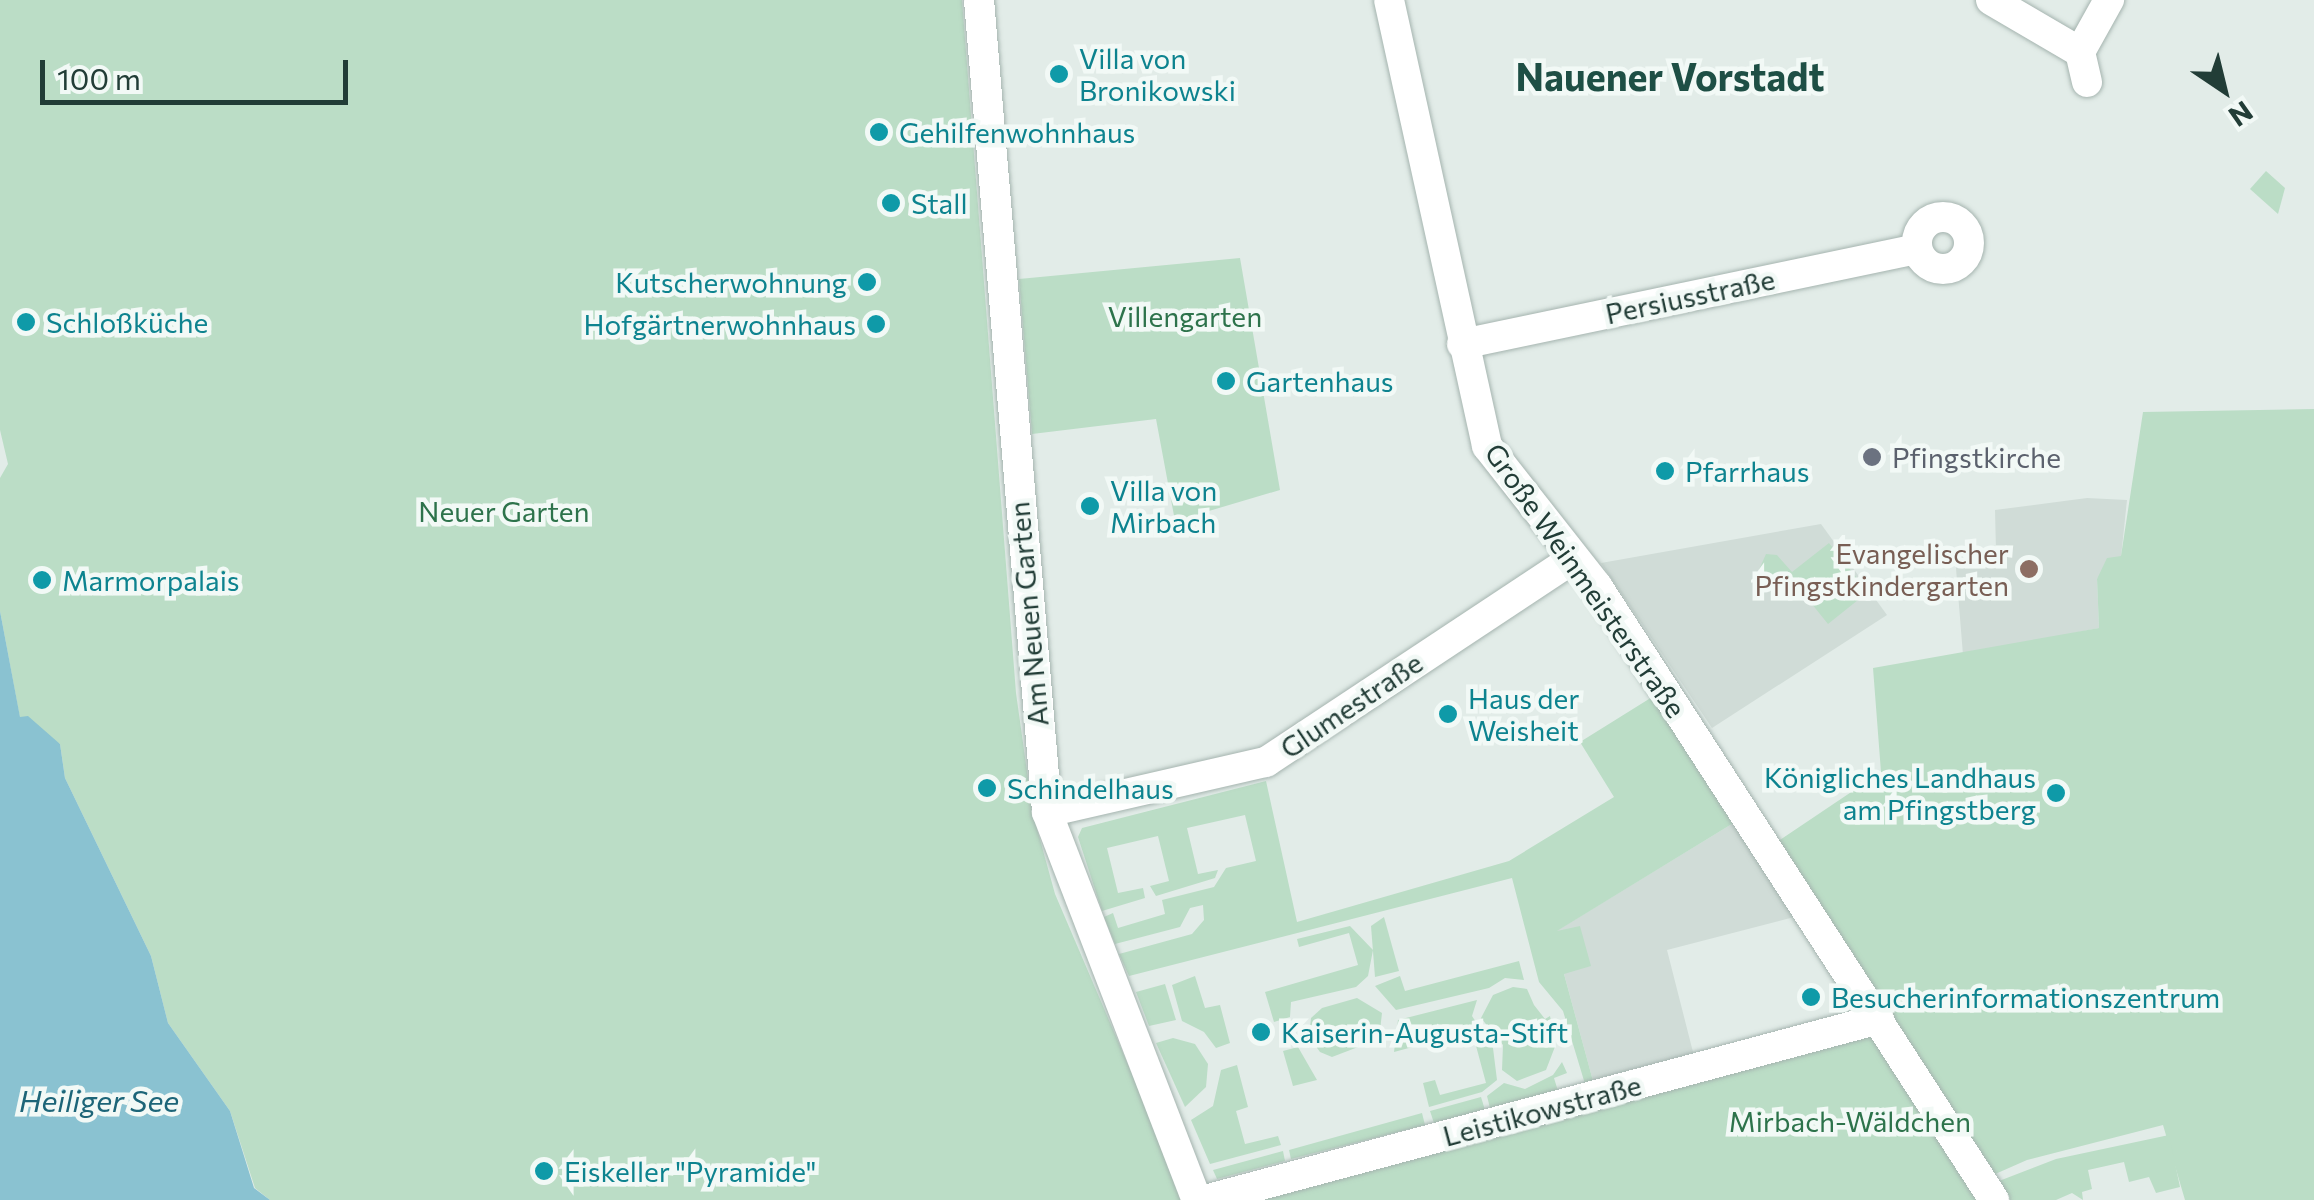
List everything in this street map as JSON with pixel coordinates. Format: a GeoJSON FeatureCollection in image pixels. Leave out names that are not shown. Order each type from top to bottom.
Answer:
{"type":"FeatureCollection","features":[{"type":"Feature","properties":{"kind":"street","name":"Am Neuen Garten"},"geometry":{"type":"LineString","coordinates":[[979,0],[1047,812],[1197,1200]]}},
{"type":"Feature","properties":{"kind":"street","name":"Große Weinmeisterstraße"},"geometry":{"type":"LineString","coordinates":[[1390,0],[1462,344],[1488,446],[1574,558],[1994,1200]]}},
{"type":"Feature","properties":{"kind":"street"},"geometry":{"type":"LineString","coordinates":[[1990,0],[2080,52]]}},
{"type":"Feature","properties":{"kind":"street"},"geometry":{"type":"LineString","coordinates":[[2087,82],[2080,52],[2109,0]]}},
{"type":"Feature","properties":{"kind":"street","name":"Persiusstraße"},"geometry":{"type":"LineString","coordinates":[[1462,344],[1917,249]]}},
{"type":"Feature","properties":{"kind":"street","name":"Glumestraße"},"geometry":{"type":"LineString","coordinates":[[1047,812],[1266,762],[1574,558]]}},
{"type":"Feature","properties":{"kind":"street","name":"Leistikowstraße"},"geometry":{"type":"LineString","coordinates":[[1205,1200],[1879,1019]]}},
{"type":"Feature","properties":{"kind":"shaded area","name":"Evangelischer Pfingstkindergarten"},"geometry":{"type":"Polygon","coordinates":[[[2087,498],[2127,500],[2121,557],[2097,579],[2099,628],[1963,655],[1955,556],[1996,551],[1995,510],[2087,498]]]}},
{"type":"Feature","properties":{"kind":"shaded area"},"geometry":{"type":"Polygon","coordinates":[[[1821,524],[1887,615],[1712,728],[1601,563],[1821,524]]]}},
{"type":"Feature","properties":{"kind":"shaded area"},"geometry":{"type":"Polygon","coordinates":[[[1740,819],[1802,915],[1667,950],[1694,1056],[1593,1081],[1553,933],[1740,819]]]}},
{"type":"Feature","properties":{"kind":"green space","name":"Neuer Garten"},"geometry":{"type":"Polygon","coordinates":[[[0,0],[962,0],[1016,693],[1033,814],[1055,894],[1186,1200],[270,1200],[255,1188],[230,1111],[168,1023],[151,956],[65,778],[60,744],[20,718],[0,611],[0,478],[8,464],[0,430],[0,0]]]}},
{"type":"Feature","properties":{"kind":"green space"},"geometry":{"type":"Polygon","coordinates":[[[2266,171],[2285,188],[2278,214],[2250,189],[2266,171]]]}},
{"type":"Feature","properties":{"kind":"green space","name":"Villengarten"},"geometry":{"type":"Polygon","coordinates":[[[1240,258],[1280,490],[1175,521],[1156,419],[1032,434],[1019,279],[1240,258]]]}},
{"type":"Feature","properties":{"kind":"green space"},"geometry":{"type":"Polygon","coordinates":[[[2314,409],[2314,1200],[2185,1200],[2163,1125],[2027,1160],[1993,1175],[1774,844],[1881,772],[1873,668],[2099,628],[2097,579],[2107,558],[2121,556],[2143,412],[2314,409]]]}},
{"type":"Feature","properties":{"kind":"green space"},"geometry":{"type":"Polygon","coordinates":[[[1829,543],[1868,592],[1828,624],[1790,577],[1781,584],[1754,581],[1766,554],[1777,555],[1792,572],[1829,543]]]}},
{"type":"Feature","properties":{"kind":"green space"},"geometry":{"type":"Polygon","coordinates":[[[1657,694],[1740,819],[1557,931],[1580,926],[1591,966],[1564,974],[1593,1081],[1585,1084],[1563,1011],[1539,982],[1512,878],[1129,976],[1119,954],[1192,934],[1204,920],[1203,905],[1190,908],[1180,927],[1115,944],[1104,917],[1113,913],[1118,928],[1165,914],[1162,900],[1214,887],[1226,868],[1256,861],[1245,815],[1187,828],[1198,874],[1218,870],[1215,878],[1156,896],[1150,886],[1169,881],[1158,836],[1107,848],[1118,893],[1143,888],[1145,898],[1102,911],[1078,837],[1082,828],[1266,781],[1297,922],[1509,861],[1614,797],[1580,742],[1657,694]]]}},
{"type":"Feature","properties":{"kind":"green space"},"geometry":{"type":"Polygon","coordinates":[[[1384,917],[1399,971],[1375,977],[1371,926],[1384,917]]]}},
{"type":"Feature","properties":{"kind":"green space"},"geometry":{"type":"Polygon","coordinates":[[[1350,926],[1373,950],[1368,976],[1356,987],[1291,1002],[1290,1017],[1274,1022],[1265,992],[1358,965],[1349,933],[1299,947],[1297,939],[1350,926]]]}},
{"type":"Feature","properties":{"kind":"green space"},"geometry":{"type":"Polygon","coordinates":[[[1519,961],[1524,980],[1505,978],[1489,988],[1396,1010],[1375,986],[1400,976],[1405,991],[1519,961]]]}},
{"type":"Feature","properties":{"kind":"green space"},"geometry":{"type":"Polygon","coordinates":[[[1195,976],[1205,1008],[1220,1005],[1230,1043],[1216,1048],[1204,1032],[1182,1021],[1172,985],[1195,976]]]}},
{"type":"Feature","properties":{"kind":"green space"},"geometry":{"type":"Polygon","coordinates":[[[1165,984],[1176,1020],[1149,1026],[1136,992],[1165,984]]]}},
{"type":"Feature","properties":{"kind":"green space"},"geometry":{"type":"Polygon","coordinates":[[[1513,987],[1527,989],[1545,1019],[1550,1016],[1556,1044],[1546,1070],[1517,1081],[1502,1070],[1503,1045],[1481,1018],[1493,995],[1513,987]]]}},
{"type":"Feature","properties":{"kind":"green space"},"geometry":{"type":"Polygon","coordinates":[[[1357,998],[1382,1013],[1379,1039],[1332,1057],[1320,1052],[1309,1037],[1311,1018],[1322,1008],[1357,998]]]}},
{"type":"Feature","properties":{"kind":"green space"},"geometry":{"type":"Polygon","coordinates":[[[1477,1000],[1472,1016],[1493,1048],[1497,1080],[1482,1092],[1429,1107],[1423,1083],[1435,1080],[1440,1095],[1486,1083],[1472,1031],[1394,1052],[1398,1020],[1477,1000]]]}},
{"type":"Feature","properties":{"kind":"green space","name":"Mirbach-Wäldchen"},"geometry":{"type":"Polygon","coordinates":[[[1875,1033],[1994,1200],[1248,1200],[1875,1033]]]}},
{"type":"Feature","properties":{"kind":"green space"},"geometry":{"type":"Polygon","coordinates":[[[1173,1038],[1195,1044],[1208,1064],[1206,1087],[1185,1107],[1156,1043],[1173,1038]]]}},
{"type":"Feature","properties":{"kind":"green space"},"geometry":{"type":"Polygon","coordinates":[[[1298,1047],[1317,1080],[1293,1086],[1283,1051],[1298,1047]]]}},
{"type":"Feature","properties":{"kind":"green space"},"geometry":{"type":"Polygon","coordinates":[[[1562,1062],[1567,1073],[1554,1078],[1558,1091],[1490,1108],[1487,1096],[1504,1083],[1525,1089],[1553,1075],[1562,1062]]]}},
{"type":"Feature","properties":{"kind":"green space"},"geometry":{"type":"Polygon","coordinates":[[[1237,1065],[1248,1107],[1236,1111],[1245,1144],[1278,1136],[1281,1145],[1210,1164],[1191,1120],[1213,1106],[1221,1070],[1237,1065]]]}},
{"type":"Feature","properties":{"kind":"green space"},"geometry":{"type":"Polygon","coordinates":[[[1481,1097],[1485,1110],[1434,1123],[1430,1111],[1481,1097]]]}},
{"type":"Feature","properties":{"kind":"green space"},"geometry":{"type":"Polygon","coordinates":[[[1422,1113],[1425,1125],[1291,1159],[1289,1150],[1422,1113]]]}},
{"type":"Feature","properties":{"kind":"green space"},"geometry":{"type":"Polygon","coordinates":[[[2169,1135],[2180,1187],[2156,1193],[2149,1177],[2129,1182],[2124,1162],[2088,1170],[2092,1189],[2082,1192],[2083,1200],[2072,1193],[2056,1200],[2010,1200],[1999,1181],[2056,1159],[2169,1135]]]}},
{"type":"Feature","properties":{"kind":"green space"},"geometry":{"type":"Polygon","coordinates":[[[1283,1151],[1285,1161],[1217,1179],[1213,1170],[1283,1151]]]}},
{"type":"Feature","properties":{"kind":"water","name":"Heiliger See"},"geometry":{"type":"Polygon","coordinates":[[[0,611],[20,717],[28,716],[60,744],[65,778],[151,956],[168,1023],[230,1111],[254,1188],[270,1200],[0,1200],[0,611]]]}},
{"type":"Feature","properties":{"kind":"place","name":"Villa von Bronikowski"},"geometry":{"type":"Point","coordinates":[1059,74]}},
{"type":"Feature","properties":{"kind":"place","name":"Gehilfenwohnhaus"},"geometry":{"type":"Point","coordinates":[879,132]}},
{"type":"Feature","properties":{"kind":"place","name":"Stall"},"geometry":{"type":"Point","coordinates":[891,203]}},
{"type":"Feature","properties":{"kind":"place","name":"Kutscherwohnung"},"geometry":{"type":"Point","coordinates":[867,282]}},
{"type":"Feature","properties":{"kind":"place","name":"Schloßküche"},"geometry":{"type":"Point","coordinates":[26,322]}},
{"type":"Feature","properties":{"kind":"place","name":"Hofgärtnerwohnhaus"},"geometry":{"type":"Point","coordinates":[876,324]}},
{"type":"Feature","properties":{"kind":"place","name":"Gartenhaus"},"geometry":{"type":"Point","coordinates":[1226,381]}},
{"type":"Feature","properties":{"kind":"place","name":"Pfingstkirche"},"geometry":{"type":"Point","coordinates":[1872,457]}},
{"type":"Feature","properties":{"kind":"place","name":"Pfarrhaus"},"geometry":{"type":"Point","coordinates":[1665,471]}},
{"type":"Feature","properties":{"kind":"place","name":"Villa von Mirbach"},"geometry":{"type":"Point","coordinates":[1090,506]}},
{"type":"Feature","properties":{"kind":"place","name":"Evangelischer Pfingstkindergarten"},"geometry":{"type":"Point","coordinates":[2029,569]}},
{"type":"Feature","properties":{"kind":"place","name":"Marmorpalais"},"geometry":{"type":"Point","coordinates":[42,580]}},
{"type":"Feature","properties":{"kind":"place","name":"Haus der Weisheit"},"geometry":{"type":"Point","coordinates":[1448,714]}},
{"type":"Feature","properties":{"kind":"place","name":"Schindelhaus"},"geometry":{"type":"Point","coordinates":[987,788]}},
{"type":"Feature","properties":{"kind":"place","name":"Königliches Landhaus am Pfingstberg"},"geometry":{"type":"Point","coordinates":[2056,793]}},
{"type":"Feature","properties":{"kind":"place","name":"Besucherinformationszentrum"},"geometry":{"type":"Point","coordinates":[1811,997]}},
{"type":"Feature","properties":{"kind":"place","name":"Kaiserin-Augusta-Stift"},"geometry":{"type":"Point","coordinates":[1261,1032]}},
{"type":"Feature","properties":{"kind":"place","name":"Eiskeller \"Pyramide\""},"geometry":{"type":"Point","coordinates":[544,1171]}},
{"type":"Feature","properties":{"kind":"district","name":"Nauener Vorstadt"},"geometry":{"type":"Point","coordinates":[1670,76]}}]}
